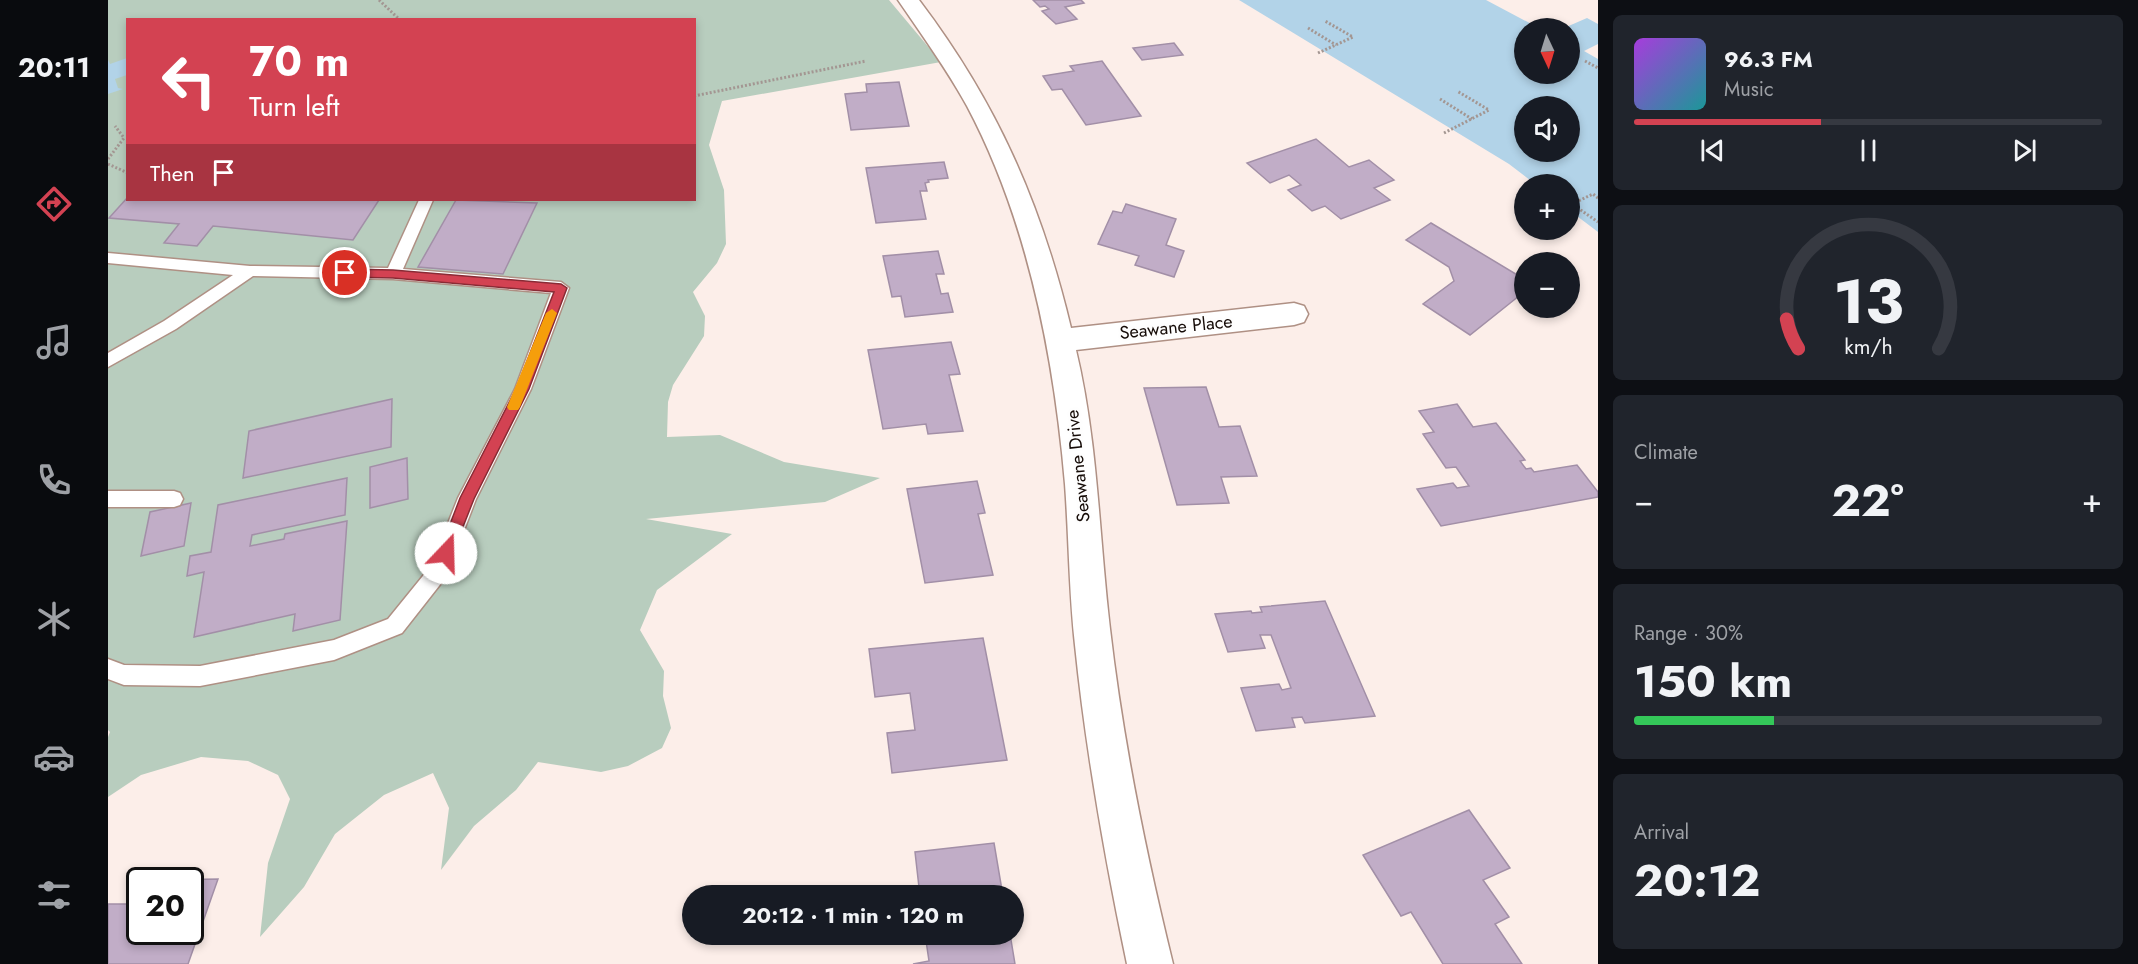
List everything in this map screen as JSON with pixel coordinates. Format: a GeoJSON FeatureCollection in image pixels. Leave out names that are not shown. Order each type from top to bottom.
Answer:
{"type":"FeatureCollection","features":[{"type":"Feature","properties":{"kind":"street","name":"Seawane Drive"},"geometry":{"type":"LineString","coordinates":[[908,0],[931,27],[974,99],[996,144],[1030,229],[1053,310],[1058,340],[1067,370],[1081,482],[1094,648],[1131,886],[1150,964]]}},
{"type":"Feature","properties":{"kind":"street","name":"Seawane Place"},"geometry":{"type":"LineString","coordinates":[[1058,340],[1294,314]]}},
{"type":"Feature","properties":{"kind":"lane"},"geometry":{"type":"LineString","coordinates":[[393,274],[413,234],[426,201]]}},
{"type":"Feature","properties":{"kind":"lane"},"geometry":{"type":"LineString","coordinates":[[108,258],[250,271],[393,274],[561,288],[523,389],[467,498],[439,571],[395,626],[334,650],[200,676],[124,675],[108,669]]}},
{"type":"Feature","properties":{"kind":"lane"},"geometry":{"type":"LineString","coordinates":[[108,361],[170,325],[250,271]]}},
{"type":"Feature","properties":{"kind":"lane"},"geometry":{"type":"LineString","coordinates":[[108,499],[174,499]]}},
{"type":"Feature","properties":{"kind":"path"},"geometry":{"type":"LineString","coordinates":[[379,0],[398,18]]}},
{"type":"Feature","properties":{"kind":"path"},"geometry":{"type":"LineString","coordinates":[[1318,53],[1353,37],[1325,21]]}},
{"type":"Feature","properties":{"kind":"path"},"geometry":{"type":"LineString","coordinates":[[1308,28],[1336,45]]}},
{"type":"Feature","properties":{"kind":"path"},"geometry":{"type":"LineString","coordinates":[[696,96],[866,61]]}},
{"type":"Feature","properties":{"kind":"path"},"geometry":{"type":"LineString","coordinates":[[1585,61],[1597,66]]}},
{"type":"Feature","properties":{"kind":"path"},"geometry":{"type":"LineString","coordinates":[[1444,133],[1489,110],[1457,90]]}},
{"type":"Feature","properties":{"kind":"path"},"geometry":{"type":"LineString","coordinates":[[1440,99],[1472,119]]}},
{"type":"Feature","properties":{"kind":"path"},"geometry":{"type":"LineString","coordinates":[[115,126],[124,138],[108,162],[126,171]]}},
{"type":"Feature","properties":{"kind":"path"},"geometry":{"type":"LineString","coordinates":[[1580,199],[1593,194],[1598,198]]}},
{"type":"Feature","properties":{"kind":"path"},"geometry":{"type":"LineString","coordinates":[[1580,210],[1598,222]]}},
{"type":"Feature","properties":{"kind":"green space"},"geometry":{"type":"Polygon","coordinates":[[[108,0],[889,0],[941,62],[722,101],[709,145],[724,190],[726,244],[717,263],[693,292],[705,316],[704,336],[673,385],[668,402],[667,437],[720,435],[784,462],[880,478],[825,502],[646,519],[732,534],[657,590],[640,630],[664,671],[663,696],[671,728],[662,748],[628,766],[601,772],[538,762],[516,790],[474,826],[441,870],[449,808],[433,773],[384,795],[335,834],[304,887],[260,937],[268,863],[290,799],[278,775],[248,761],[201,757],[141,775],[108,797],[108,737],[110,732],[108,730],[108,0]]]}},
{"type":"Feature","properties":{"kind":"water"},"geometry":{"type":"Polygon","coordinates":[[[1239,0],[1486,0],[1520,18],[1514,18],[1514,84],[1580,84],[1580,21],[1587,18],[1598,24],[1598,44],[1584,51],[1598,59],[1598,232],[1580,218],[1580,174],[1522,174],[1239,0]]]}},
{"type":"Feature","properties":{"kind":"water"},"geometry":{"type":"Polygon","coordinates":[[[126,58],[126,75],[115,79],[118,88],[123,89],[108,94],[108,60],[110,64],[126,58]]]}},
{"type":"Feature","properties":{"kind":"building"},"geometry":{"type":"Polygon","coordinates":[[[1033,0],[1081,0],[1084,3],[1065,7],[1077,19],[1056,24],[1042,11],[1049,9],[1045,6],[1040,7],[1033,0]]]}},
{"type":"Feature","properties":{"kind":"building"},"geometry":{"type":"Polygon","coordinates":[[[1174,43],[1183,55],[1142,60],[1133,48],[1174,43]]]}},
{"type":"Feature","properties":{"kind":"building"},"geometry":{"type":"Polygon","coordinates":[[[1102,61],[1141,116],[1086,125],[1062,89],[1052,90],[1043,76],[1074,71],[1070,66],[1102,61]]]}},
{"type":"Feature","properties":{"kind":"building"},"geometry":{"type":"Polygon","coordinates":[[[899,82],[909,126],[851,130],[845,94],[867,92],[866,84],[899,82]]]}},
{"type":"Feature","properties":{"kind":"building"},"geometry":{"type":"Polygon","coordinates":[[[1316,139],[1349,167],[1369,160],[1394,180],[1374,188],[1390,200],[1341,219],[1325,206],[1312,211],[1288,190],[1301,185],[1289,175],[1270,183],[1247,163],[1316,139]]]}},
{"type":"Feature","properties":{"kind":"building"},"geometry":{"type":"Polygon","coordinates":[[[944,162],[948,178],[928,180],[929,182],[925,183],[927,191],[920,191],[926,219],[876,223],[866,168],[944,162]]]}},
{"type":"Feature","properties":{"kind":"building"},"geometry":{"type":"Polygon","coordinates":[[[126,199],[378,201],[353,240],[213,226],[197,246],[164,243],[179,224],[109,218],[126,199]]]}},
{"type":"Feature","properties":{"kind":"building"},"geometry":{"type":"Polygon","coordinates":[[[455,201],[537,203],[503,274],[418,267],[455,201]]]}},
{"type":"Feature","properties":{"kind":"building"},"geometry":{"type":"Polygon","coordinates":[[[1126,204],[1176,219],[1166,245],[1184,251],[1174,277],[1135,265],[1139,256],[1098,244],[1113,211],[1122,213],[1126,204]]]}},
{"type":"Feature","properties":{"kind":"building"},"geometry":{"type":"Polygon","coordinates":[[[1431,223],[1514,273],[1514,300],[1470,335],[1423,304],[1454,281],[1449,267],[1406,240],[1431,223]]]}},
{"type":"Feature","properties":{"kind":"building"},"geometry":{"type":"Polygon","coordinates":[[[938,251],[944,274],[936,274],[941,294],[948,293],[953,312],[905,317],[901,296],[892,297],[883,256],[938,251]]]}},
{"type":"Feature","properties":{"kind":"building"},"geometry":{"type":"Polygon","coordinates":[[[951,342],[960,374],[949,375],[963,431],[928,434],[926,424],[883,429],[868,350],[951,342]]]}},
{"type":"Feature","properties":{"kind":"building"},"geometry":{"type":"Polygon","coordinates":[[[1206,387],[1219,427],[1240,426],[1257,476],[1221,477],[1229,503],[1177,505],[1144,388],[1206,387]]]}},
{"type":"Feature","properties":{"kind":"building"},"geometry":{"type":"Polygon","coordinates":[[[392,399],[391,447],[243,478],[249,431],[392,399]]]}},
{"type":"Feature","properties":{"kind":"building"},"geometry":{"type":"Polygon","coordinates":[[[1457,404],[1473,427],[1496,423],[1525,460],[1520,461],[1526,469],[1531,468],[1534,472],[1577,465],[1598,492],[1598,497],[1441,526],[1417,489],[1453,483],[1457,488],[1469,486],[1456,467],[1446,468],[1423,434],[1434,432],[1419,411],[1457,404]]]}},
{"type":"Feature","properties":{"kind":"building"},"geometry":{"type":"Polygon","coordinates":[[[407,458],[408,499],[370,508],[370,467],[407,458]]]}},
{"type":"Feature","properties":{"kind":"building"},"geometry":{"type":"Polygon","coordinates":[[[347,478],[345,515],[252,535],[250,546],[284,539],[285,534],[347,521],[340,620],[293,631],[295,614],[194,637],[204,572],[187,576],[190,556],[211,552],[218,505],[347,478]]]}},
{"type":"Feature","properties":{"kind":"building"},"geometry":{"type":"Polygon","coordinates":[[[977,481],[985,513],[978,514],[993,575],[925,583],[907,489],[977,481]]]}},
{"type":"Feature","properties":{"kind":"building"},"geometry":{"type":"Polygon","coordinates":[[[191,503],[184,546],[141,556],[150,512],[191,503]]]}},
{"type":"Feature","properties":{"kind":"building"},"geometry":{"type":"Polygon","coordinates":[[[1325,601],[1375,716],[1305,723],[1302,717],[1292,718],[1295,727],[1256,731],[1241,688],[1279,684],[1282,690],[1291,688],[1271,635],[1260,635],[1265,648],[1228,652],[1215,614],[1262,612],[1260,607],[1325,601]]]}},
{"type":"Feature","properties":{"kind":"building"},"geometry":{"type":"Polygon","coordinates":[[[983,638],[1007,760],[892,773],[887,733],[915,730],[910,693],[875,697],[869,649],[983,638]]]}},
{"type":"Feature","properties":{"kind":"building"},"geometry":{"type":"Polygon","coordinates":[[[1469,810],[1510,868],[1483,880],[1509,917],[1495,924],[1522,964],[1443,964],[1411,912],[1401,916],[1363,855],[1469,810]]]}},
{"type":"Feature","properties":{"kind":"building"},"geometry":{"type":"Polygon","coordinates":[[[994,843],[1001,885],[919,885],[915,852],[994,843]]]}},
{"type":"Feature","properties":{"kind":"building"},"geometry":{"type":"Polygon","coordinates":[[[204,879],[218,879],[204,919],[204,879]]]}},
{"type":"Feature","properties":{"kind":"building"},"geometry":{"type":"Polygon","coordinates":[[[108,904],[126,904],[126,945],[195,945],[188,964],[108,964],[108,904]]]}},
{"type":"Feature","properties":{"kind":"building"},"geometry":{"type":"Polygon","coordinates":[[[927,945],[1012,945],[1015,964],[913,964],[929,961],[927,945]]]}},
{"type":"Feature","properties":{"kind":"slow traffic"},"geometry":{"type":"LineString","coordinates":[[514,407],[552,313]]}},
{"type":"Feature","properties":{"kind":"route"},"geometry":{"type":"LineString","coordinates":[[345,273],[393,274],[561,288],[523,389],[467,498],[446,553]]}}]}
